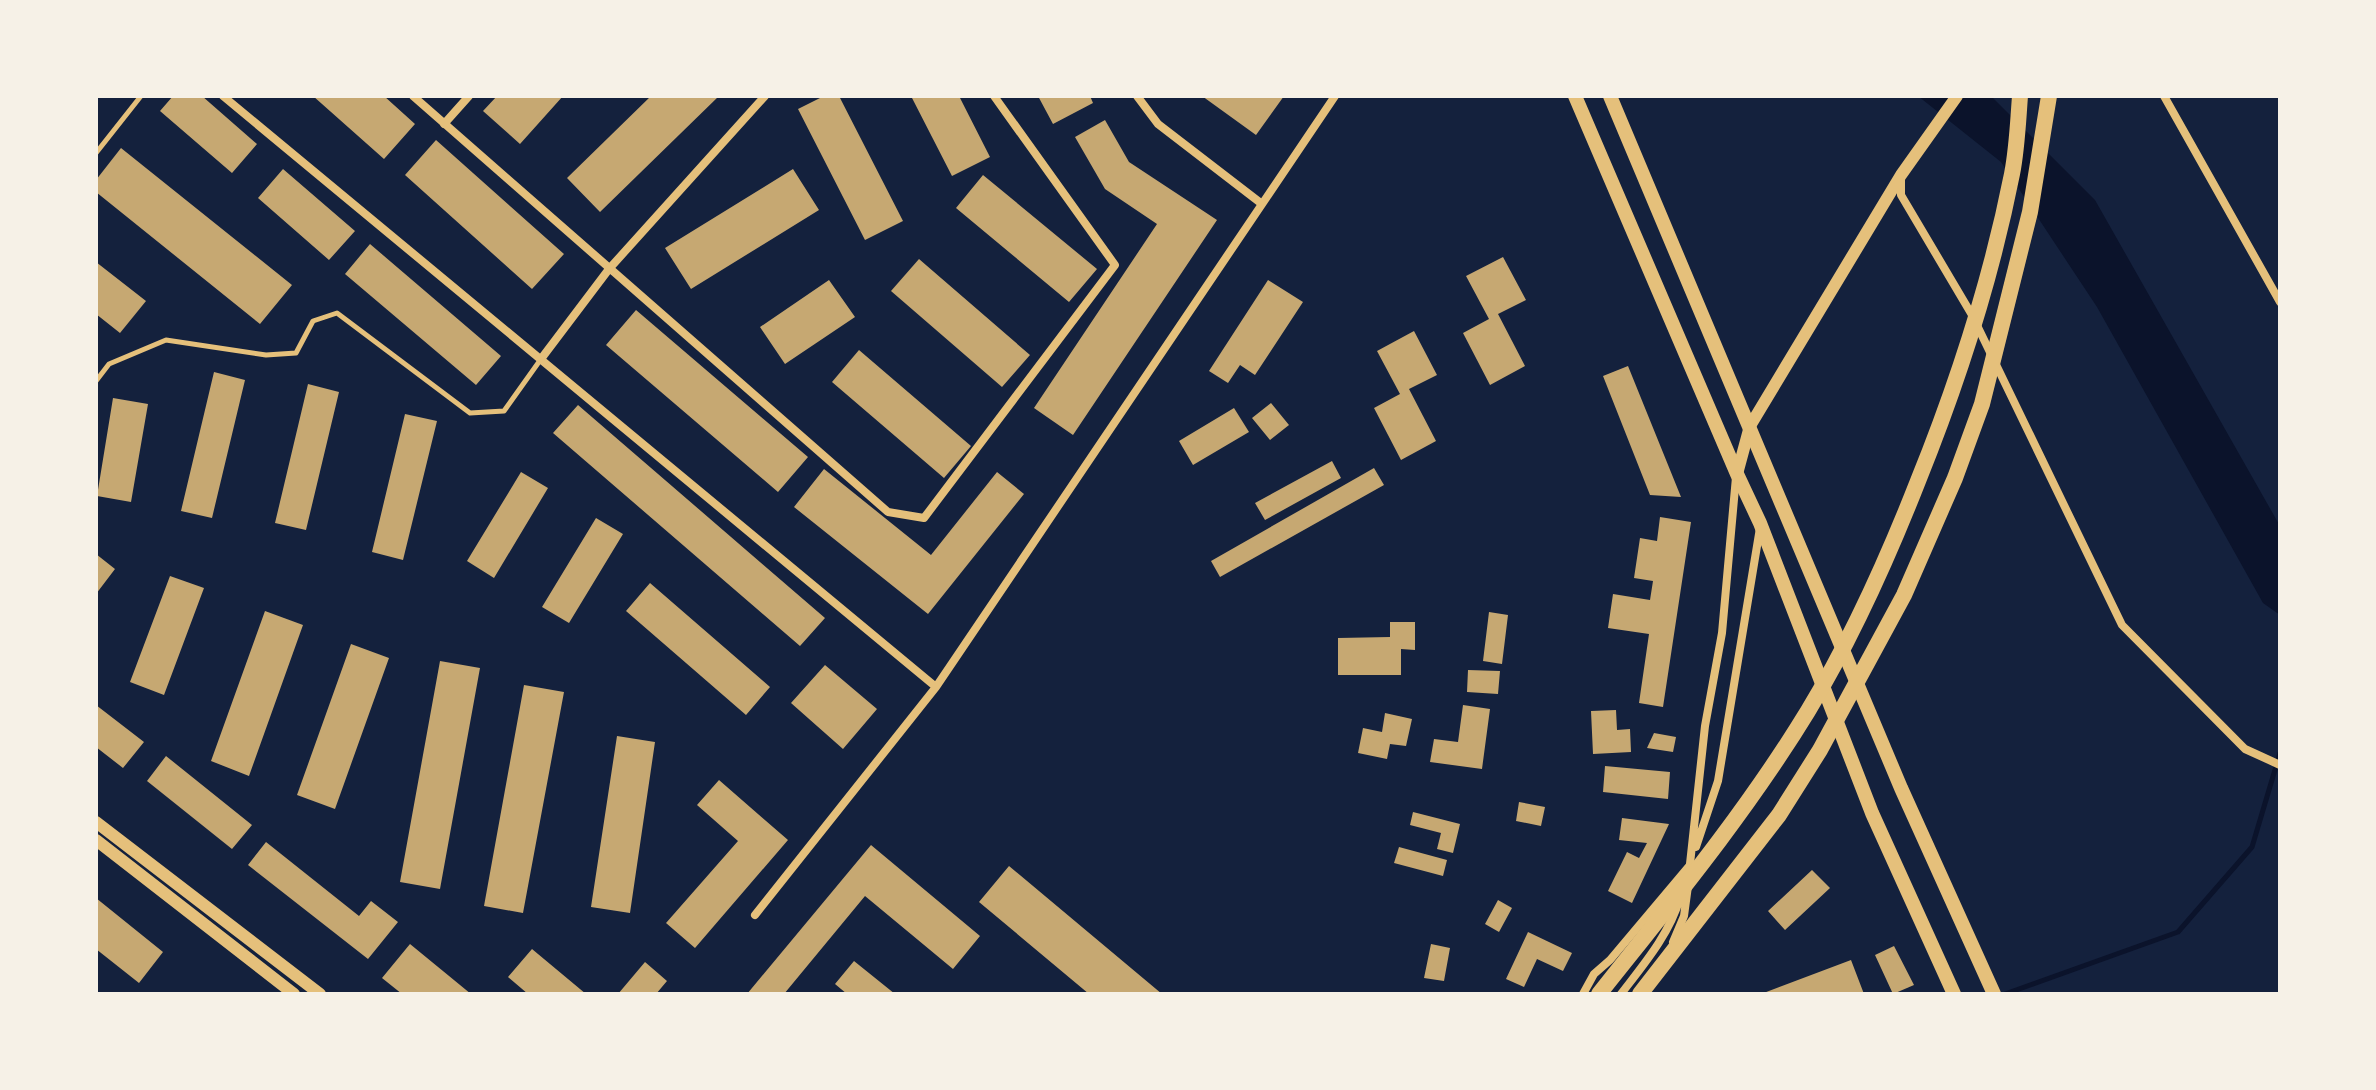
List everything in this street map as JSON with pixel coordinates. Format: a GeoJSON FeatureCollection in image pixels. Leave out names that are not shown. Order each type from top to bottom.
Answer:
{"type":"FeatureCollection","features":[{"type":"Feature","properties":{"kind":"highway"},"geometry":{"type":"LineString","coordinates":[[1599,994],[1760,785],[1809,709],[1868,599],[1920,477],[1966,352],[1993,263],[2012,171],[2020,96]]}},
{"type":"Feature","properties":{"kind":"highway"},"geometry":{"type":"LineString","coordinates":[[1640,994],[1779,815],[1820,750],[1904,595],[1955,478],[1982,404],[2030,212],[2049,96]]}},
{"type":"Feature","properties":{"kind":"main road"},"geometry":{"type":"LineString","coordinates":[[1575,96],[1760,523],[1872,813],[1954,994]]}},
{"type":"Feature","properties":{"kind":"main road"},"geometry":{"type":"LineString","coordinates":[[1610,96],[1901,788],[1994,994]]}},
{"type":"Feature","properties":{"kind":"main road"},"geometry":{"type":"LineString","coordinates":[[1737,474],[1750,426],[1901,175],[1957,96]]}},
{"type":"Feature","properties":{"kind":"main road"},"geometry":{"type":"LineString","coordinates":[[96,822],[320,994]]}},
{"type":"Feature","properties":{"kind":"main road"},"geometry":{"type":"LineString","coordinates":[[96,840],[294,994]]}},
{"type":"Feature","properties":{"kind":"street"},"geometry":{"type":"LineString","coordinates":[[223,96],[936,687]]}},
{"type":"Feature","properties":{"kind":"street"},"geometry":{"type":"LineString","coordinates":[[413,96],[888,512],[924,518],[1115,265],[994,96]]}},
{"type":"Feature","properties":{"kind":"street"},"geometry":{"type":"LineString","coordinates":[[444,124],[469,96]]}},
{"type":"Feature","properties":{"kind":"street"},"geometry":{"type":"LineString","coordinates":[[541,359],[609,269],[754,100],[765,96]]}},
{"type":"Feature","properties":{"kind":"street"},"geometry":{"type":"LineString","coordinates":[[1137,96],[1158,124],[1262,204]]}},
{"type":"Feature","properties":{"kind":"street"},"geometry":{"type":"LineString","coordinates":[[755,915],[936,687],[1335,96]]}},
{"type":"Feature","properties":{"kind":"street"},"geometry":{"type":"LineString","coordinates":[[2164,96],[2280,302]]}},
{"type":"Feature","properties":{"kind":"street"},"geometry":{"type":"LineString","coordinates":[[1901,175],[1901,195],[1972,315],[2122,625],[2245,749],[2280,765]]}},
{"type":"Feature","properties":{"kind":"street"},"geometry":{"type":"LineString","coordinates":[[1650,994],[1684,916],[1705,726],[1722,633],[1737,474]]}},
{"type":"Feature","properties":{"kind":"street"},"geometry":{"type":"LineString","coordinates":[[1621,994],[1675,915],[1718,781],[1760,523]]}},
{"type":"Feature","properties":{"kind":"street"},"geometry":{"type":"LineString","coordinates":[[1583,994],[1594,974],[1610,960],[1690,865]]}},
{"type":"Feature","properties":{"kind":"lane"},"geometry":{"type":"LineString","coordinates":[[96,153],[141,96]]}},
{"type":"Feature","properties":{"kind":"lane"},"geometry":{"type":"LineString","coordinates":[[96,381],[109,364],[166,340],[266,355],[296,353],[313,321],[337,313],[470,413],[504,411],[541,359]]}},
{"type":"Feature","properties":{"kind":"water"},"geometry":{"type":"Polygon","coordinates":[[[1918,96],[1991,96],[2095,200],[2280,526],[2280,615],[2263,603],[2097,307],[2001,162],[1918,96]]]}},
{"type":"Feature","properties":{"kind":"building"},"geometry":{"type":"Polygon","coordinates":[[[173,96],[202,96],[257,144],[232,173],[160,111],[173,96]]]}},
{"type":"Feature","properties":{"kind":"building"},"geometry":{"type":"Polygon","coordinates":[[[313,96],[384,96],[415,124],[384,159],[313,96]]]}},
{"type":"Feature","properties":{"kind":"building"},"geometry":{"type":"Polygon","coordinates":[[[497,96],[563,96],[520,144],[483,111],[497,96]]]}},
{"type":"Feature","properties":{"kind":"building"},"geometry":{"type":"Polygon","coordinates":[[[651,96],[719,96],[600,212],[567,178],[651,96]]]}},
{"type":"Feature","properties":{"kind":"building"},"geometry":{"type":"Polygon","coordinates":[[[824,96],[839,96],[903,221],[865,240],[798,109],[824,96]]]}},
{"type":"Feature","properties":{"kind":"building"},"geometry":{"type":"Polygon","coordinates":[[[911,96],[959,96],[990,157],[952,176],[911,96]]]}},
{"type":"Feature","properties":{"kind":"building"},"geometry":{"type":"Polygon","coordinates":[[[1038,96],[1090,96],[1093,103],[1053,124],[1038,96]]]}},
{"type":"Feature","properties":{"kind":"building"},"geometry":{"type":"Polygon","coordinates":[[[1202,96],[1250,98],[1284,96],[1256,135],[1202,96]]]}},
{"type":"Feature","properties":{"kind":"building"},"geometry":{"type":"Polygon","coordinates":[[[1105,120],[1129,162],[1217,220],[1073,435],[1034,408],[1157,224],[1105,189],[1075,137],[1105,120]]]}},
{"type":"Feature","properties":{"kind":"building"},"geometry":{"type":"Polygon","coordinates":[[[436,140],[564,254],[532,289],[405,175],[436,140]]]}},
{"type":"Feature","properties":{"kind":"building"},"geometry":{"type":"Polygon","coordinates":[[[121,148],[292,285],[260,324],[96,192],[96,180],[121,148]]]}},
{"type":"Feature","properties":{"kind":"building"},"geometry":{"type":"Polygon","coordinates":[[[283,169],[355,231],[329,260],[258,198],[283,169]]]}},
{"type":"Feature","properties":{"kind":"building"},"geometry":{"type":"Polygon","coordinates":[[[793,169],[819,210],[691,289],[665,248],[793,169]]]}},
{"type":"Feature","properties":{"kind":"building"},"geometry":{"type":"Polygon","coordinates":[[[983,175],[1097,269],[1069,302],[956,208],[983,175]]]}},
{"type":"Feature","properties":{"kind":"building"},"geometry":{"type":"Polygon","coordinates":[[[370,244],[501,356],[476,385],[345,274],[370,244]]]}},
{"type":"Feature","properties":{"kind":"building"},"geometry":{"type":"Polygon","coordinates":[[[1503,257],[1526,300],[1498,314],[1525,366],[1490,385],[1463,333],[1489,319],[1466,276],[1503,257]]]}},
{"type":"Feature","properties":{"kind":"building"},"geometry":{"type":"Polygon","coordinates":[[[919,259],[1030,355],[1002,387],[891,291],[919,259]]]}},
{"type":"Feature","properties":{"kind":"building"},"geometry":{"type":"Polygon","coordinates":[[[96,262],[146,301],[120,333],[96,314],[96,262]]]}},
{"type":"Feature","properties":{"kind":"building"},"geometry":{"type":"Polygon","coordinates":[[[829,280],[855,317],[785,364],[760,327],[829,280]]]}},
{"type":"Feature","properties":{"kind":"building"},"geometry":{"type":"Polygon","coordinates":[[[1268,280],[1303,302],[1255,375],[1240,365],[1228,383],[1209,371],[1268,280]]]}},
{"type":"Feature","properties":{"kind":"building"},"geometry":{"type":"Polygon","coordinates":[[[636,310],[808,457],[778,492],[606,345],[636,310]]]}},
{"type":"Feature","properties":{"kind":"building"},"geometry":{"type":"Polygon","coordinates":[[[1414,331],[1437,375],[1409,389],[1436,441],[1401,460],[1374,408],[1400,394],[1377,351],[1414,331]]]}},
{"type":"Feature","properties":{"kind":"building"},"geometry":{"type":"Polygon","coordinates":[[[859,350],[971,446],[944,478],[832,382],[859,350]]]}},
{"type":"Feature","properties":{"kind":"building"},"geometry":{"type":"Polygon","coordinates":[[[1628,366],[1681,497],[1650,495],[1603,376],[1628,366]]]}},
{"type":"Feature","properties":{"kind":"building"},"geometry":{"type":"Polygon","coordinates":[[[214,372],[245,380],[212,518],[181,511],[214,372]]]}},
{"type":"Feature","properties":{"kind":"building"},"geometry":{"type":"Polygon","coordinates":[[[308,384],[339,392],[306,530],[275,523],[308,384]]]}},
{"type":"Feature","properties":{"kind":"building"},"geometry":{"type":"Polygon","coordinates":[[[113,398],[148,404],[131,502],[97,496],[113,398]]]}},
{"type":"Feature","properties":{"kind":"building"},"geometry":{"type":"Polygon","coordinates":[[[1271,403],[1289,425],[1270,440],[1252,418],[1271,403]]]}},
{"type":"Feature","properties":{"kind":"building"},"geometry":{"type":"Polygon","coordinates":[[[578,405],[825,618],[800,646],[553,433],[578,405]]]}},
{"type":"Feature","properties":{"kind":"building"},"geometry":{"type":"Polygon","coordinates":[[[1234,408],[1249,432],[1193,465],[1179,441],[1234,408]]]}},
{"type":"Feature","properties":{"kind":"building"},"geometry":{"type":"Polygon","coordinates":[[[405,414],[437,421],[403,560],[372,552],[405,414]]]}},
{"type":"Feature","properties":{"kind":"building"},"geometry":{"type":"Polygon","coordinates":[[[1332,461],[1341,478],[1265,520],[1255,503],[1332,461]]]}},
{"type":"Feature","properties":{"kind":"building"},"geometry":{"type":"Polygon","coordinates":[[[1374,468],[1384,485],[1220,577],[1211,561],[1374,468]]]}},
{"type":"Feature","properties":{"kind":"building"},"geometry":{"type":"Polygon","coordinates":[[[824,469],[931,555],[997,472],[1024,494],[928,614],[794,507],[824,469]]]}},
{"type":"Feature","properties":{"kind":"building"},"geometry":{"type":"Polygon","coordinates":[[[521,472],[548,488],[494,578],[467,561],[521,472]]]}},
{"type":"Feature","properties":{"kind":"building"},"geometry":{"type":"Polygon","coordinates":[[[1660,517],[1691,522],[1663,707],[1639,703],[1649,634],[1608,628],[1613,594],[1650,600],[1653,581],[1634,578],[1640,538],[1657,541],[1660,517]]]}},
{"type":"Feature","properties":{"kind":"building"},"geometry":{"type":"Polygon","coordinates":[[[596,518],[623,534],[569,623],[542,607],[596,518]]]}},
{"type":"Feature","properties":{"kind":"building"},"geometry":{"type":"Polygon","coordinates":[[[96,554],[115,569],[96,594],[96,554]]]}},
{"type":"Feature","properties":{"kind":"building"},"geometry":{"type":"Polygon","coordinates":[[[170,576],[204,588],[164,695],[130,682],[170,576]]]}},
{"type":"Feature","properties":{"kind":"building"},"geometry":{"type":"Polygon","coordinates":[[[650,583],[770,687],[746,715],[626,611],[650,583]]]}},
{"type":"Feature","properties":{"kind":"building"},"geometry":{"type":"Polygon","coordinates":[[[265,611],[303,625],[249,776],[211,761],[265,611]]]}},
{"type":"Feature","properties":{"kind":"building"},"geometry":{"type":"Polygon","coordinates":[[[1489,612],[1508,615],[1502,664],[1483,661],[1489,612]]]}},
{"type":"Feature","properties":{"kind":"building"},"geometry":{"type":"Polygon","coordinates":[[[1390,622],[1415,622],[1415,650],[1401,649],[1401,675],[1338,675],[1338,638],[1390,637],[1390,622]]]}},
{"type":"Feature","properties":{"kind":"building"},"geometry":{"type":"Polygon","coordinates":[[[351,644],[389,658],[335,809],[297,795],[351,644]]]}},
{"type":"Feature","properties":{"kind":"building"},"geometry":{"type":"Polygon","coordinates":[[[440,661],[480,668],[440,889],[400,882],[440,661]]]}},
{"type":"Feature","properties":{"kind":"building"},"geometry":{"type":"Polygon","coordinates":[[[825,665],[877,709],[843,749],[791,703],[825,665]]]}},
{"type":"Feature","properties":{"kind":"building"},"geometry":{"type":"Polygon","coordinates":[[[1468,670],[1500,671],[1498,694],[1467,692],[1468,670]]]}},
{"type":"Feature","properties":{"kind":"building"},"geometry":{"type":"Polygon","coordinates":[[[524,685],[564,692],[523,913],[484,906],[524,685]]]}},
{"type":"Feature","properties":{"kind":"building"},"geometry":{"type":"Polygon","coordinates":[[[96,705],[144,742],[123,768],[96,747],[96,705]]]}},
{"type":"Feature","properties":{"kind":"building"},"geometry":{"type":"Polygon","coordinates":[[[1463,705],[1490,709],[1482,769],[1430,762],[1434,739],[1458,742],[1463,705]]]}},
{"type":"Feature","properties":{"kind":"building"},"geometry":{"type":"Polygon","coordinates":[[[1616,710],[1617,730],[1630,729],[1631,752],[1593,754],[1591,711],[1616,710]]]}},
{"type":"Feature","properties":{"kind":"building"},"geometry":{"type":"Polygon","coordinates":[[[1385,713],[1412,719],[1406,746],[1390,744],[1387,759],[1358,753],[1363,728],[1382,732],[1385,713]]]}},
{"type":"Feature","properties":{"kind":"building"},"geometry":{"type":"Polygon","coordinates":[[[1654,733],[1676,737],[1673,752],[1647,748],[1654,733]]]}},
{"type":"Feature","properties":{"kind":"building"},"geometry":{"type":"Polygon","coordinates":[[[617,736],[655,742],[630,913],[591,907],[617,736]]]}},
{"type":"Feature","properties":{"kind":"building"},"geometry":{"type":"Polygon","coordinates":[[[166,756],[252,825],[232,849],[147,781],[166,756]]]}},
{"type":"Feature","properties":{"kind":"building"},"geometry":{"type":"Polygon","coordinates":[[[1605,766],[1670,772],[1668,799],[1603,792],[1605,766]]]}},
{"type":"Feature","properties":{"kind":"building"},"geometry":{"type":"Polygon","coordinates":[[[719,780],[788,840],[695,948],[666,923],[738,841],[697,805],[719,780]]]}},
{"type":"Feature","properties":{"kind":"building"},"geometry":{"type":"Polygon","coordinates":[[[1519,802],[1545,807],[1541,826],[1516,821],[1519,802]]]}},
{"type":"Feature","properties":{"kind":"building"},"geometry":{"type":"Polygon","coordinates":[[[1413,812],[1460,824],[1453,853],[1437,849],[1441,833],[1410,825],[1413,812]]]}},
{"type":"Feature","properties":{"kind":"building"},"geometry":{"type":"Polygon","coordinates":[[[1622,818],[1669,824],[1632,903],[1608,891],[1627,852],[1639,858],[1647,843],[1619,840],[1622,818]]]}},
{"type":"Feature","properties":{"kind":"building"},"geometry":{"type":"Polygon","coordinates":[[[266,842],[359,916],[371,901],[398,922],[368,959],[248,865],[266,842]]]}},
{"type":"Feature","properties":{"kind":"building"},"geometry":{"type":"Polygon","coordinates":[[[871,845],[980,936],[953,969],[865,896],[784,994],[747,994],[871,845]]]}},
{"type":"Feature","properties":{"kind":"building"},"geometry":{"type":"Polygon","coordinates":[[[1399,847],[1447,860],[1443,876],[1394,863],[1399,847]]]}},
{"type":"Feature","properties":{"kind":"building"},"geometry":{"type":"Polygon","coordinates":[[[1009,866],[1162,994],[1089,994],[979,902],[1009,866]]]}},
{"type":"Feature","properties":{"kind":"building"},"geometry":{"type":"Polygon","coordinates":[[[1812,870],[1830,888],[1785,930],[1768,911],[1812,870]]]}},
{"type":"Feature","properties":{"kind":"building"},"geometry":{"type":"Polygon","coordinates":[[[96,898],[163,952],[139,983],[96,949],[96,898]]]}},
{"type":"Feature","properties":{"kind":"building"},"geometry":{"type":"Polygon","coordinates":[[[1498,900],[1512,908],[1499,932],[1485,924],[1498,900]]]}},
{"type":"Feature","properties":{"kind":"building"},"geometry":{"type":"Polygon","coordinates":[[[1528,932],[1572,953],[1563,971],[1537,959],[1524,987],[1506,979],[1528,932]]]}},
{"type":"Feature","properties":{"kind":"building"},"geometry":{"type":"Polygon","coordinates":[[[410,944],[471,994],[402,994],[382,978],[410,944]]]}},
{"type":"Feature","properties":{"kind":"building"},"geometry":{"type":"Polygon","coordinates":[[[1431,944],[1450,948],[1444,981],[1424,978],[1431,944]]]}},
{"type":"Feature","properties":{"kind":"building"},"geometry":{"type":"Polygon","coordinates":[[[1894,946],[1914,985],[1893,994],[1875,955],[1894,946]]]}},
{"type":"Feature","properties":{"kind":"building"},"geometry":{"type":"Polygon","coordinates":[[[532,949],[586,994],[528,994],[508,977],[532,949]]]}},
{"type":"Feature","properties":{"kind":"building"},"geometry":{"type":"Polygon","coordinates":[[[1851,960],[1864,994],[1761,994],[1851,960]]]}},
{"type":"Feature","properties":{"kind":"building"},"geometry":{"type":"Polygon","coordinates":[[[854,961],[895,994],[847,994],[835,984],[854,961]]]}},
{"type":"Feature","properties":{"kind":"building"},"geometry":{"type":"Polygon","coordinates":[[[645,962],[667,981],[656,994],[618,994],[645,962]]]}},
{"type":"Feature","properties":{"kind":"waterway"},"geometry":{"type":"LineString","coordinates":[[2005,994],[2178,932],[2252,847],[2280,753]]}}]}
